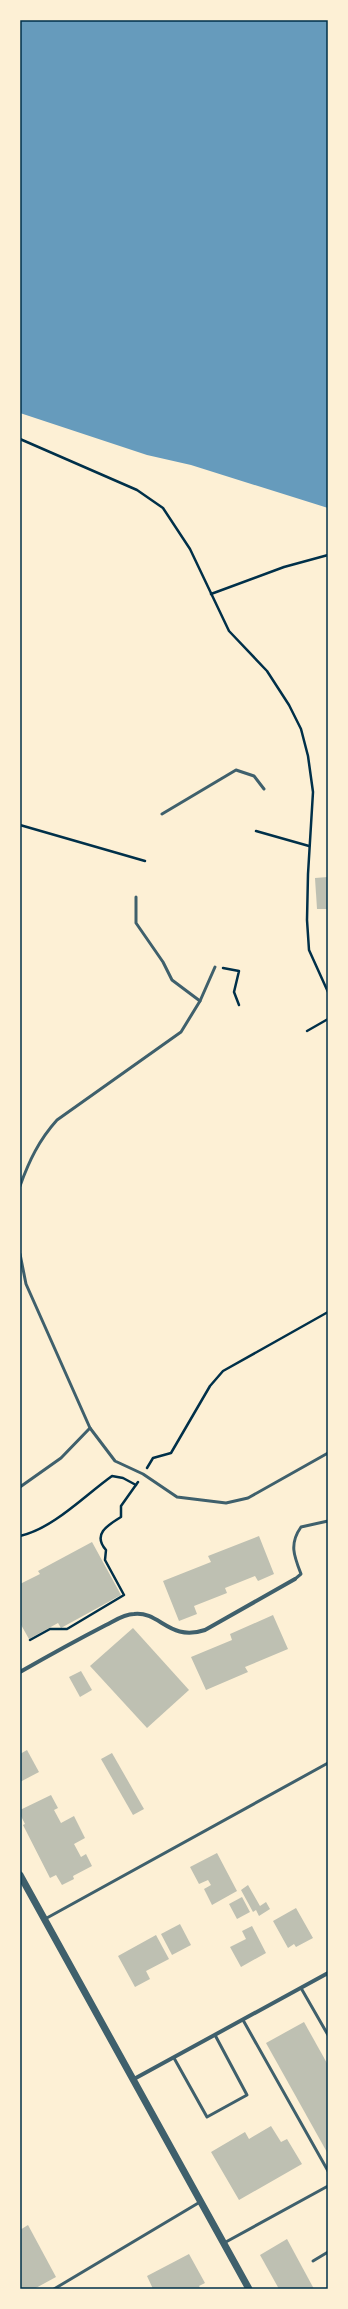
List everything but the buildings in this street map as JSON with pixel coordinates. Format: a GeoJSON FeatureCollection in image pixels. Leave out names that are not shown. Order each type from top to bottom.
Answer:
{"type":"FeatureCollection","features":[{"type":"Feature","properties":{"kind":"street"},"geometry":{"type":"LineString","coordinates":[[20,1672],[71,1642],[134,1614],[149,1617],[176,1632],[196,1633],[206,1630],[295,1578]]}},
{"type":"Feature","properties":{"kind":"street"},"geometry":{"type":"LineString","coordinates":[[20,1875],[249,2289]]}},
{"type":"Feature","properties":{"kind":"street"},"geometry":{"type":"LineString","coordinates":[[134,2080],[328,1973]]}},
{"type":"Feature","properties":{"kind":"lane"},"geometry":{"type":"LineString","coordinates":[[162,814],[236,770],[254,776],[264,789]]}},
{"type":"Feature","properties":{"kind":"lane"},"geometry":{"type":"LineString","coordinates":[[136,898],[136,923],[163,962],[172,980],[200,1000]]}},
{"type":"Feature","properties":{"kind":"lane"},"geometry":{"type":"LineString","coordinates":[[20,1186],[31,1156],[45,1133],[57,1120],[181,1032],[200,1000],[215,967]]}},
{"type":"Feature","properties":{"kind":"lane"},"geometry":{"type":"LineString","coordinates":[[20,1254],[26,1284],[90,1428],[115,1461],[144,1474],[177,1497],[226,1503],[248,1498],[328,1453]]}},
{"type":"Feature","properties":{"kind":"lane"},"geometry":{"type":"LineString","coordinates":[[20,1487],[61,1458],[90,1428]]}},
{"type":"Feature","properties":{"kind":"lane"},"geometry":{"type":"LineString","coordinates":[[295,1578],[301,1574],[292,1553],[294,1537],[301,1527],[328,1521]]}},
{"type":"Feature","properties":{"kind":"lane"},"geometry":{"type":"LineString","coordinates":[[45,1919],[328,1763]]}},
{"type":"Feature","properties":{"kind":"lane"},"geometry":{"type":"LineString","coordinates":[[301,1988],[328,2035]]}},
{"type":"Feature","properties":{"kind":"lane"},"geometry":{"type":"LineString","coordinates":[[242,2020],[328,2170]]}},
{"type":"Feature","properties":{"kind":"lane"},"geometry":{"type":"LineString","coordinates":[[174,2058],[207,2117],[247,2095],[215,2035]]}},
{"type":"Feature","properties":{"kind":"lane"},"geometry":{"type":"LineString","coordinates":[[224,2244],[328,2186]]}},
{"type":"Feature","properties":{"kind":"lane"},"geometry":{"type":"LineString","coordinates":[[54,2289],[201,2201]]}},
{"type":"Feature","properties":{"kind":"lane"},"geometry":{"type":"LineString","coordinates":[[313,2261],[328,2252]]}},
{"type":"Feature","properties":{"kind":"path"},"geometry":{"type":"LineString","coordinates":[[20,439],[137,490],[163,508],[190,549],[229,631],[267,671],[288,705],[300,729],[308,756],[313,792],[309,846],[307,920],[309,950],[328,992]]}},
{"type":"Feature","properties":{"kind":"path"},"geometry":{"type":"LineString","coordinates":[[211,594],[284,567],[328,555]]}},
{"type":"Feature","properties":{"kind":"path"},"geometry":{"type":"LineString","coordinates":[[20,825],[145,861]]}},
{"type":"Feature","properties":{"kind":"path"},"geometry":{"type":"LineString","coordinates":[[256,832],[309,846]]}},
{"type":"Feature","properties":{"kind":"path"},"geometry":{"type":"LineString","coordinates":[[215,967],[239,971],[234,992],[238,1005]]}},
{"type":"Feature","properties":{"kind":"path"},"geometry":{"type":"LineString","coordinates":[[307,1031],[328,1019]]}},
{"type":"Feature","properties":{"kind":"path"},"geometry":{"type":"LineString","coordinates":[[20,1536],[28,1534],[50,1522],[112,1476],[123,1478],[136,1484]]}},
{"type":"Feature","properties":{"kind":"water"},"geometry":{"type":"Polygon","coordinates":[[[20,20],[328,20],[328,508],[191,465],[147,455],[20,413],[20,20]]]}}]}
